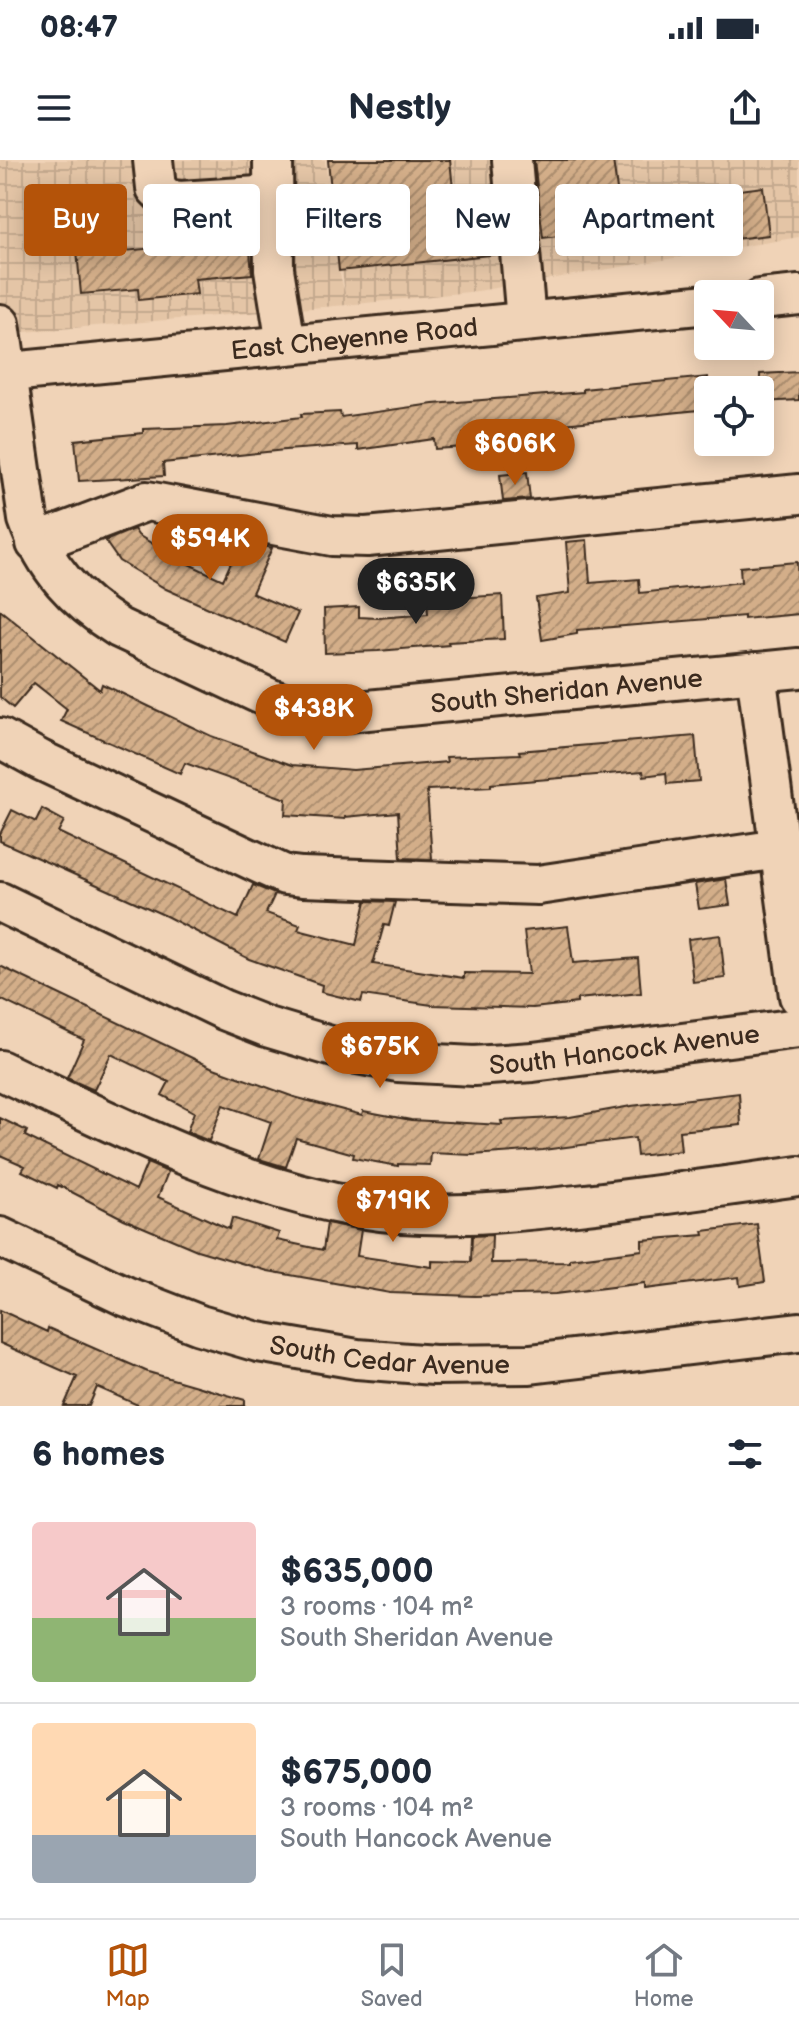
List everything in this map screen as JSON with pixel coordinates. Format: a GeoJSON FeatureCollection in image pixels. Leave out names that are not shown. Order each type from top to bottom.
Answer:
{"type":"FeatureCollection","features":[{"type":"Feature","properties":{"kind":"street"},"geometry":{"type":"LineString","coordinates":[[153,160],[156,188],[167,199],[180,201],[273,178],[274,269],[286,344]]}},
{"type":"Feature","properties":{"kind":"street"},"geometry":{"type":"LineString","coordinates":[[512,160],[526,321]]}},
{"type":"Feature","properties":{"kind":"street"},"geometry":{"type":"LineString","coordinates":[[774,298],[799,295]]}},
{"type":"Feature","properties":{"kind":"street","name":"East Cheyenne Road"},"geometry":{"type":"LineString","coordinates":[[4,373],[694,305]]}},
{"type":"Feature","properties":{"kind":"street","name":"South Sheridan Avenue"},"geometry":{"type":"LineString","coordinates":[[0,324],[4,373],[28,519],[36,543],[51,569],[71,592],[96,613],[133,635],[271,699],[296,708],[347,712],[799,668]]}},
{"type":"Feature","properties":{"kind":"street"},"geometry":{"type":"LineString","coordinates":[[36,543],[147,501],[332,536],[367,537],[799,494]]}},
{"type":"Feature","properties":{"kind":"street"},"geometry":{"type":"LineString","coordinates":[[756,672],[799,996]]}},
{"type":"Feature","properties":{"kind":"street"},"geometry":{"type":"LineString","coordinates":[[0,738],[68,774],[263,865],[294,876],[538,885],[779,849]]}},
{"type":"Feature","properties":{"kind":"street","name":"South Hancock Avenue"},"geometry":{"type":"LineString","coordinates":[[0,902],[224,1010],[267,1027],[357,1054],[398,1062],[474,1066],[533,1062],[799,1028]]}},
{"type":"Feature","properties":{"kind":"street"},"geometry":{"type":"LineString","coordinates":[[0,1070],[207,1165],[309,1197],[363,1208],[417,1214],[525,1211],[799,1176]]}},
{"type":"Feature","properties":{"kind":"street","name":"South Cedar Avenue"},"geometry":{"type":"LineString","coordinates":[[0,1237],[125,1296],[200,1325],[258,1342],[357,1359],[434,1365],[530,1364],[799,1332]]}},
{"type":"Feature","properties":{"kind":"shaded area"},"geometry":{"type":"Polygon","coordinates":[[[0,160],[325,160],[328,184],[276,184],[276,256],[337,256],[345,293],[340,256],[410,256],[410,184],[330,184],[327,160],[799,160],[799,237],[743,246],[743,184],[555,184],[555,256],[686,256],[478,291],[0,334],[0,160]]]}},
{"type":"Feature","properties":{"kind":"building"},"geometry":{"type":"Polygon","coordinates":[[[328,160],[450,160],[453,184],[426,184],[426,256],[479,256],[339,271],[338,256],[410,256],[410,184],[330,184],[328,160]]]}},
{"type":"Feature","properties":{"kind":"building"},"geometry":{"type":"Polygon","coordinates":[[[534,160],[613,160],[616,184],[555,184],[555,237],[543,238],[534,160]]]}},
{"type":"Feature","properties":{"kind":"building"},"geometry":{"type":"Polygon","coordinates":[[[763,187],[769,235],[743,238],[743,190],[763,187]]]}},
{"type":"Feature","properties":{"kind":"building"},"geometry":{"type":"Polygon","coordinates":[[[143,249],[143,256],[250,256],[252,274],[195,279],[197,294],[139,300],[138,289],[81,294],[77,256],[127,256],[127,251],[143,249]]]}},
{"type":"Feature","properties":{"kind":"building"},"geometry":{"type":"Polygon","coordinates":[[[799,372],[799,400],[774,401],[774,376],[760,374],[799,372]]]}},
{"type":"Feature","properties":{"kind":"building"},"geometry":{"type":"Polygon","coordinates":[[[694,378],[694,410],[554,425],[554,437],[514,440],[514,428],[463,434],[464,447],[435,449],[434,439],[358,450],[358,445],[285,450],[163,463],[164,476],[79,481],[75,440],[143,433],[143,429],[227,426],[302,417],[301,414],[340,412],[341,417],[433,404],[583,392],[583,389],[694,378]]]}},
{"type":"Feature","properties":{"kind":"building"},"geometry":{"type":"Polygon","coordinates":[[[527,472],[530,499],[503,501],[500,475],[527,472]]]}},
{"type":"Feature","properties":{"kind":"building"},"geometry":{"type":"Polygon","coordinates":[[[134,529],[138,535],[178,559],[223,580],[241,541],[272,548],[252,593],[298,613],[285,642],[166,589],[119,561],[105,541],[134,529]]]}},
{"type":"Feature","properties":{"kind":"building"},"geometry":{"type":"Polygon","coordinates":[[[587,540],[590,583],[639,579],[640,593],[741,582],[740,567],[797,562],[799,614],[577,630],[577,634],[542,640],[536,598],[570,593],[566,542],[587,540]]]}},
{"type":"Feature","properties":{"kind":"building"},"geometry":{"type":"Polygon","coordinates":[[[502,595],[504,639],[325,653],[324,609],[359,607],[359,617],[378,618],[428,614],[427,600],[502,595]]]}},
{"type":"Feature","properties":{"kind":"building"},"geometry":{"type":"Polygon","coordinates":[[[0,610],[100,690],[102,684],[211,736],[292,765],[353,770],[447,762],[446,757],[520,754],[519,751],[695,736],[699,781],[667,784],[666,773],[644,776],[643,771],[491,784],[491,787],[427,790],[432,859],[401,858],[398,812],[345,819],[285,815],[286,799],[185,763],[180,774],[61,721],[67,709],[34,683],[13,708],[0,697],[0,610]]]}},
{"type":"Feature","properties":{"kind":"building"},"geometry":{"type":"Polygon","coordinates":[[[42,809],[64,821],[58,832],[238,918],[253,885],[275,894],[266,913],[300,925],[298,930],[356,945],[366,901],[395,902],[389,926],[384,925],[373,964],[464,978],[464,973],[529,974],[524,931],[568,926],[573,963],[638,958],[641,993],[577,999],[577,1003],[533,1008],[432,1005],[363,995],[361,1002],[321,992],[322,985],[249,959],[166,916],[0,841],[0,834],[12,810],[36,822],[42,809]]]}},
{"type":"Feature","properties":{"kind":"building"},"geometry":{"type":"Polygon","coordinates":[[[726,879],[730,905],[699,909],[695,884],[726,879]]]}},
{"type":"Feature","properties":{"kind":"building"},"geometry":{"type":"Polygon","coordinates":[[[720,935],[725,978],[693,982],[688,939],[720,935]]]}},
{"type":"Feature","properties":{"kind":"building"},"geometry":{"type":"Polygon","coordinates":[[[0,966],[211,1067],[294,1097],[362,1115],[363,1111],[411,1120],[502,1125],[501,1121],[570,1117],[739,1093],[741,1125],[679,1131],[681,1151],[637,1156],[635,1138],[543,1150],[472,1155],[431,1153],[430,1165],[398,1166],[353,1158],[354,1154],[296,1138],[286,1167],[259,1159],[271,1122],[223,1105],[209,1141],[187,1132],[194,1112],[162,1095],[169,1082],[111,1054],[94,1090],[67,1078],[84,1040],[0,999],[0,966]]]}},
{"type":"Feature","properties":{"kind":"building"},"geometry":{"type":"Polygon","coordinates":[[[0,1118],[27,1131],[25,1136],[136,1190],[147,1163],[168,1172],[158,1197],[229,1229],[232,1218],[279,1233],[277,1240],[323,1250],[327,1223],[361,1230],[357,1256],[432,1267],[432,1261],[471,1262],[472,1236],[492,1235],[491,1263],[570,1262],[570,1259],[642,1250],[642,1240],[704,1235],[703,1231],[757,1224],[765,1282],[740,1286],[739,1277],[645,1289],[645,1283],[555,1294],[474,1296],[390,1293],[268,1271],[197,1250],[22,1171],[25,1166],[0,1155],[0,1118]]]}},
{"type":"Feature","properties":{"kind":"building"},"geometry":{"type":"Polygon","coordinates":[[[0,1310],[148,1372],[245,1400],[245,1406],[140,1406],[97,1387],[89,1406],[64,1406],[77,1377],[0,1343],[0,1310]]]}}]}
